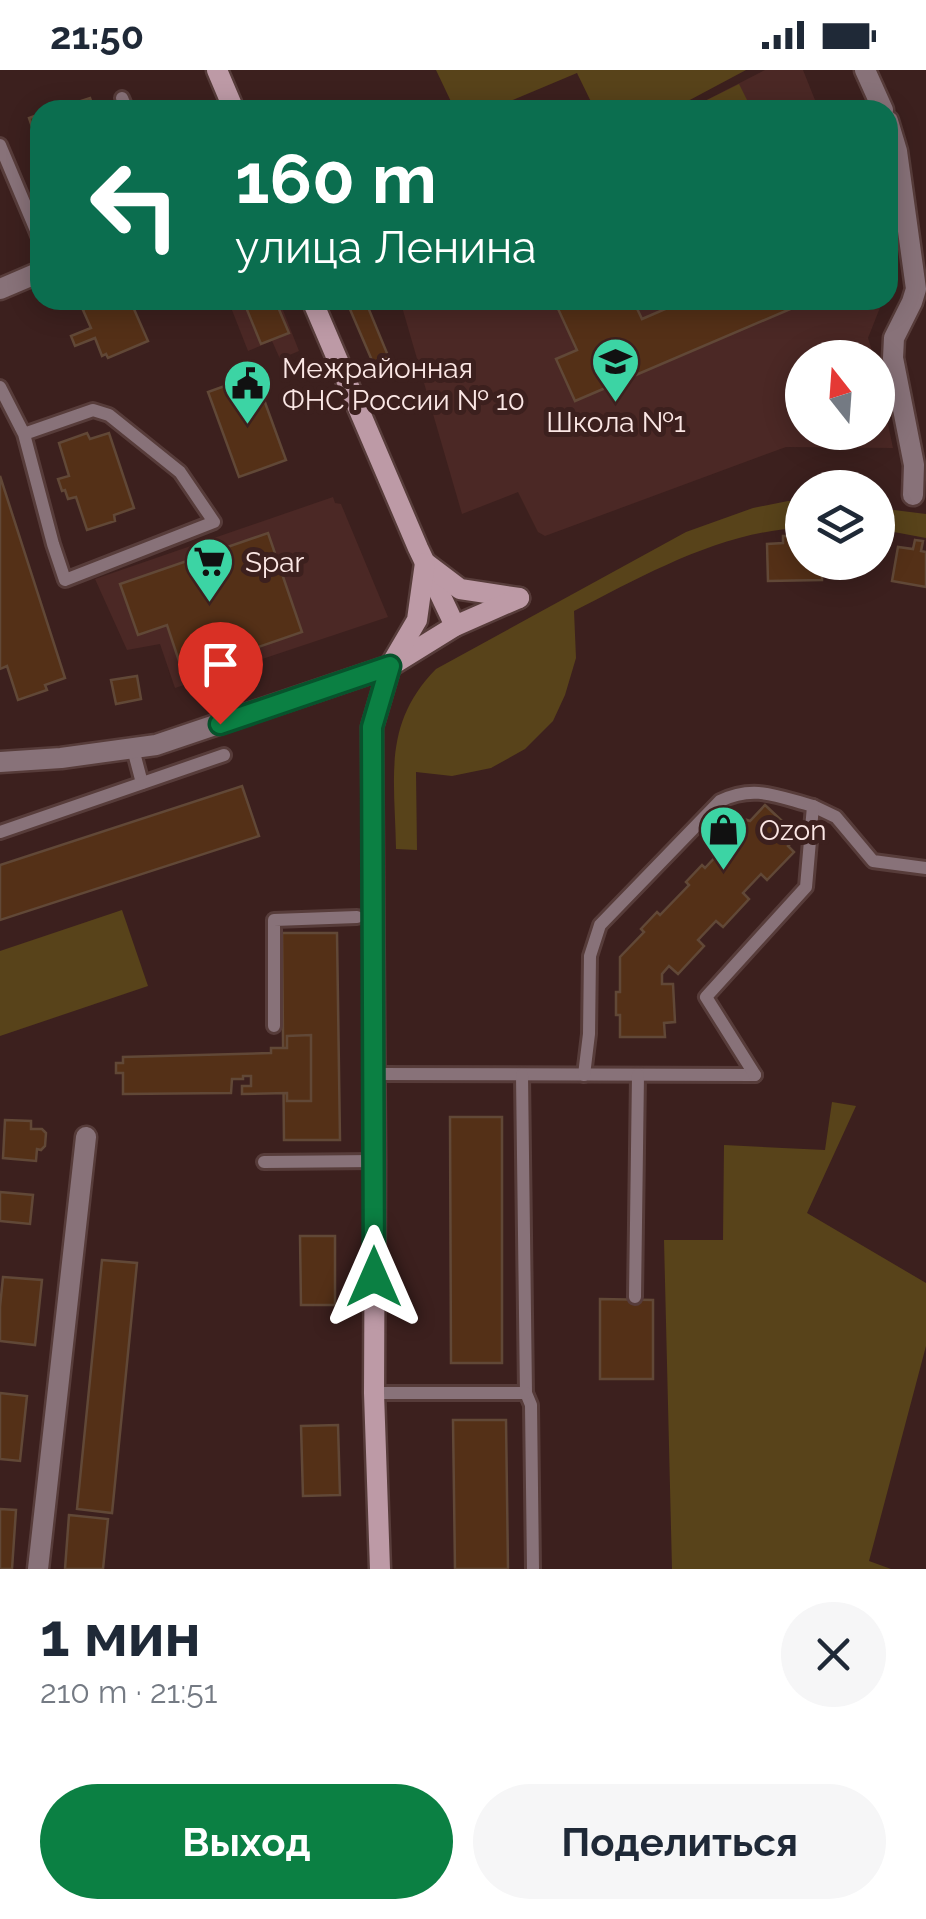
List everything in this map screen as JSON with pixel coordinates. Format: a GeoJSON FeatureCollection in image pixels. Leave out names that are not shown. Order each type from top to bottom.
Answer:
{"type":"FeatureCollection","features":[{"type":"Feature","properties":{"kind":"main road"},"geometry":{"type":"LineString","coordinates":[[217,70],[230,100]]}},
{"type":"Feature","properties":{"kind":"main road"},"geometry":{"type":"LineString","coordinates":[[316,310],[455,626]]}},
{"type":"Feature","properties":{"kind":"main road"},"geometry":{"type":"LineString","coordinates":[[390,666],[455,626],[519,598],[460,589],[425,563]]}},
{"type":"Feature","properties":{"kind":"main road"},"geometry":{"type":"LineString","coordinates":[[380,1569],[374,1392],[372,727],[390,666],[417,620],[425,563]]}},
{"type":"Feature","properties":{"kind":"street"},"geometry":{"type":"LineString","coordinates":[[865,70],[878,100]]}},
{"type":"Feature","properties":{"kind":"street"},"geometry":{"type":"LineString","coordinates":[[898,162],[921,286],[894,338],[893,358],[914,464],[913,495]]}},
{"type":"Feature","properties":{"kind":"street"},"geometry":{"type":"LineString","coordinates":[[0,289],[30,276]]}},
{"type":"Feature","properties":{"kind":"street"},"geometry":{"type":"LineString","coordinates":[[0,762],[156,745],[390,666]]}},
{"type":"Feature","properties":{"kind":"street"},"geometry":{"type":"LineString","coordinates":[[38,1569],[86,1138]]}},
{"type":"Feature","properties":{"kind":"lane"},"geometry":{"type":"LineString","coordinates":[[0,145],[30,216]]}},
{"type":"Feature","properties":{"kind":"lane"},"geometry":{"type":"LineString","coordinates":[[0,387],[24,434],[65,580],[214,522],[180,472],[109,415],[93,410],[24,434]]}},
{"type":"Feature","properties":{"kind":"lane"},"geometry":{"type":"LineString","coordinates":[[133,749],[142,783]]}},
{"type":"Feature","properties":{"kind":"lane"},"geometry":{"type":"LineString","coordinates":[[0,832],[224,754]]}},
{"type":"Feature","properties":{"kind":"lane"},"geometry":{"type":"LineString","coordinates":[[584,1075],[590,956],[600,925],[720,801],[738,792],[758,792],[813,806],[836,817],[873,861],[926,868]]}},
{"type":"Feature","properties":{"kind":"lane"},"geometry":{"type":"LineString","coordinates":[[374,1074],[755,1075],[706,997],[806,887],[813,806]]}},
{"type":"Feature","properties":{"kind":"lane"},"geometry":{"type":"LineString","coordinates":[[274,1026],[274,920],[357,917]]}},
{"type":"Feature","properties":{"kind":"lane"},"geometry":{"type":"LineString","coordinates":[[522,1075],[526,1393],[530,1405],[533,1569]]}},
{"type":"Feature","properties":{"kind":"lane"},"geometry":{"type":"LineString","coordinates":[[635,1297],[638,1075]]}},
{"type":"Feature","properties":{"kind":"lane"},"geometry":{"type":"LineString","coordinates":[[264,1162],[375,1161]]}},
{"type":"Feature","properties":{"kind":"lane"},"geometry":{"type":"LineString","coordinates":[[374,1392],[526,1393]]}},
{"type":"Feature","properties":{"kind":"shaded area"},"geometry":{"type":"Polygon","coordinates":[[[436,70],[746,70],[690,100],[590,100],[577,73],[513,100],[450,100],[436,70]]]}},
{"type":"Feature","properties":{"kind":"shaded area"},"geometry":{"type":"Polygon","coordinates":[[[765,70],[803,70],[815,100],[706,100],[765,70]]]}},
{"type":"Feature","properties":{"kind":"shaded area"},"geometry":{"type":"Polygon","coordinates":[[[739,84],[747,100],[707,100],[739,84]]]}},
{"type":"Feature","properties":{"kind":"shaded area"},"geometry":{"type":"Polygon","coordinates":[[[232,310],[283,310],[299,351],[280,359],[272,341],[248,351],[232,310]]]}},
{"type":"Feature","properties":{"kind":"shaded area","name":"Школа №1"},"geometry":{"type":"Polygon","coordinates":[[[403,310],[879,310],[869,340],[785,340],[785,447],[545,536],[538,532],[518,492],[462,514],[403,310]]]}},
{"type":"Feature","properties":{"kind":"shaded area"},"geometry":{"type":"Polygon","coordinates":[[[333,497],[335,503],[341,504],[388,617],[175,688],[160,644],[127,650],[95,579],[333,497]]]}},
{"type":"Feature","properties":{"kind":"shaded area"},"geometry":{"type":"Polygon","coordinates":[[[785,502],[785,530],[742,537],[684,557],[574,611],[576,658],[553,721],[525,749],[491,768],[452,776],[416,772],[417,850],[396,849],[394,776],[399,732],[407,710],[436,669],[686,532],[753,508],[785,502]]]}},
{"type":"Feature","properties":{"kind":"shaded area"},"geometry":{"type":"Polygon","coordinates":[[[895,510],[926,514],[926,538],[895,532],[895,510]]]}},
{"type":"Feature","properties":{"kind":"shaded area"},"geometry":{"type":"Polygon","coordinates":[[[122,910],[148,986],[0,1036],[0,951],[122,910]]]}},
{"type":"Feature","properties":{"kind":"shaded area"},"geometry":{"type":"Polygon","coordinates":[[[832,1102],[856,1106],[807,1213],[926,1283],[926,1346],[869,1561],[891,1569],[672,1569],[664,1240],[723,1240],[724,1145],[825,1150],[832,1102]]]}},
{"type":"Feature","properties":{"kind":"building"},"geometry":{"type":"Polygon","coordinates":[[[83,310],[134,310],[148,341],[108,358],[106,354],[102,356],[95,338],[75,346],[71,336],[91,328],[83,310]]]}},
{"type":"Feature","properties":{"kind":"building"},"geometry":{"type":"Polygon","coordinates":[[[247,310],[279,310],[289,333],[261,344],[247,310]]]}},
{"type":"Feature","properties":{"kind":"building"},"geometry":{"type":"Polygon","coordinates":[[[350,310],[369,310],[389,358],[374,365],[350,310]]]}},
{"type":"Feature","properties":{"kind":"building"},"geometry":{"type":"Polygon","coordinates":[[[559,310],[638,310],[642,319],[663,310],[788,310],[575,401],[556,359],[577,350],[559,310]]]}},
{"type":"Feature","properties":{"kind":"building","name":"Межрайонная ФНС России № 10"},"geometry":{"type":"Polygon","coordinates":[[[255,375],[286,460],[239,477],[208,392],[255,375]]]}},
{"type":"Feature","properties":{"kind":"building"},"geometry":{"type":"Polygon","coordinates":[[[87,433],[90,439],[109,433],[134,508],[114,515],[115,521],[87,530],[76,497],[68,499],[58,479],[69,476],[59,443],[87,433]]]}},
{"type":"Feature","properties":{"kind":"building"},"geometry":{"type":"Polygon","coordinates":[[[0,476],[65,678],[45,685],[47,690],[18,700],[7,666],[0,669],[0,476]]]}},
{"type":"Feature","properties":{"kind":"building","name":"Spar"},"geometry":{"type":"Polygon","coordinates":[[[268,533],[302,632],[183,673],[167,625],[138,635],[120,584],[268,533]]]}},
{"type":"Feature","properties":{"kind":"building"},"geometry":{"type":"Polygon","coordinates":[[[785,536],[785,580],[822,580],[768,581],[767,544],[783,543],[785,536]]]}},
{"type":"Feature","properties":{"kind":"building"},"geometry":{"type":"Polygon","coordinates":[[[915,540],[923,541],[926,587],[892,581],[898,547],[913,549],[915,540]]]}},
{"type":"Feature","properties":{"kind":"building"},"geometry":{"type":"Polygon","coordinates":[[[137,676],[141,699],[116,704],[111,680],[137,676]]]}},
{"type":"Feature","properties":{"kind":"building"},"geometry":{"type":"Polygon","coordinates":[[[242,786],[259,836],[0,920],[0,865],[242,786]]]}},
{"type":"Feature","properties":{"kind":"building"},"geometry":{"type":"Polygon","coordinates":[[[765,805],[798,836],[788,846],[794,852],[767,880],[761,874],[743,893],[749,899],[723,927],[716,921],[698,940],[704,946],[678,974],[669,966],[662,974],[662,984],[673,984],[675,1022],[664,1023],[665,1037],[620,1037],[616,992],[620,992],[620,957],[657,912],[660,915],[702,865],[705,868],[734,837],[731,835],[744,819],[750,821],[765,805]]]}},
{"type":"Feature","properties":{"kind":"building"},"geometry":{"type":"Polygon","coordinates":[[[282,933],[337,933],[340,1140],[284,1140],[282,933]]]}},
{"type":"Feature","properties":{"kind":"building"},"geometry":{"type":"Polygon","coordinates":[[[311,1035],[311,1101],[287,1101],[287,1093],[242,1094],[242,1086],[251,1086],[251,1076],[232,1079],[231,1093],[123,1094],[123,1073],[116,1073],[116,1063],[123,1063],[123,1057],[271,1053],[271,1048],[287,1048],[287,1036],[311,1035]]]}},
{"type":"Feature","properties":{"kind":"building"},"geometry":{"type":"Polygon","coordinates":[[[450,1117],[502,1117],[502,1363],[451,1363],[450,1117]]]}},
{"type":"Feature","properties":{"kind":"building"},"geometry":{"type":"Polygon","coordinates":[[[5,1120],[31,1121],[31,1129],[46,1133],[45,1146],[37,1149],[36,1161],[3,1158],[5,1120]]]}},
{"type":"Feature","properties":{"kind":"building"},"geometry":{"type":"Polygon","coordinates":[[[0,1192],[33,1195],[30,1224],[0,1221],[0,1192]]]}},
{"type":"Feature","properties":{"kind":"building"},"geometry":{"type":"Polygon","coordinates":[[[300,1236],[335,1236],[335,1305],[301,1305],[300,1236]]]}},
{"type":"Feature","properties":{"kind":"building"},"geometry":{"type":"Polygon","coordinates":[[[102,1260],[137,1263],[112,1513],[77,1509],[102,1260]]]}},
{"type":"Feature","properties":{"kind":"building"},"geometry":{"type":"Polygon","coordinates":[[[3,1277],[42,1280],[35,1345],[0,1341],[3,1277]]]}},
{"type":"Feature","properties":{"kind":"building"},"geometry":{"type":"Polygon","coordinates":[[[600,1299],[653,1300],[653,1379],[600,1379],[600,1299]]]}},
{"type":"Feature","properties":{"kind":"building"},"geometry":{"type":"Polygon","coordinates":[[[0,1393],[27,1396],[20,1461],[0,1459],[0,1393]]]}},
{"type":"Feature","properties":{"kind":"building"},"geometry":{"type":"Polygon","coordinates":[[[453,1420],[506,1420],[508,1569],[455,1569],[453,1420]]]}},
{"type":"Feature","properties":{"kind":"building"},"geometry":{"type":"Polygon","coordinates":[[[338,1425],[340,1495],[303,1496],[301,1426],[338,1425]]]}},
{"type":"Feature","properties":{"kind":"building"},"geometry":{"type":"Polygon","coordinates":[[[0,1509],[16,1510],[12,1569],[0,1569],[0,1509]]]}},
{"type":"Feature","properties":{"kind":"building"},"geometry":{"type":"Polygon","coordinates":[[[69,1515],[108,1519],[103,1569],[65,1569],[69,1515]]]}},
{"type":"Feature","properties":{"kind":"place","name":"Школа №1"},"geometry":{"type":"Point","coordinates":[616,404]}},
{"type":"Feature","properties":{"kind":"place","name":"Межрайонная ФНС России № 10"},"geometry":{"type":"Point","coordinates":[247,426]}},
{"type":"Feature","properties":{"kind":"place","name":"Spar"},"geometry":{"type":"Point","coordinates":[210,604]}},
{"type":"Feature","properties":{"kind":"place","name":"Ozon"},"geometry":{"type":"Point","coordinates":[724,872]}},
{"type":"Feature","properties":{"kind":"route"},"geometry":{"type":"LineString","coordinates":[[220,724],[390,666],[372,727],[374,1277]]}}]}
